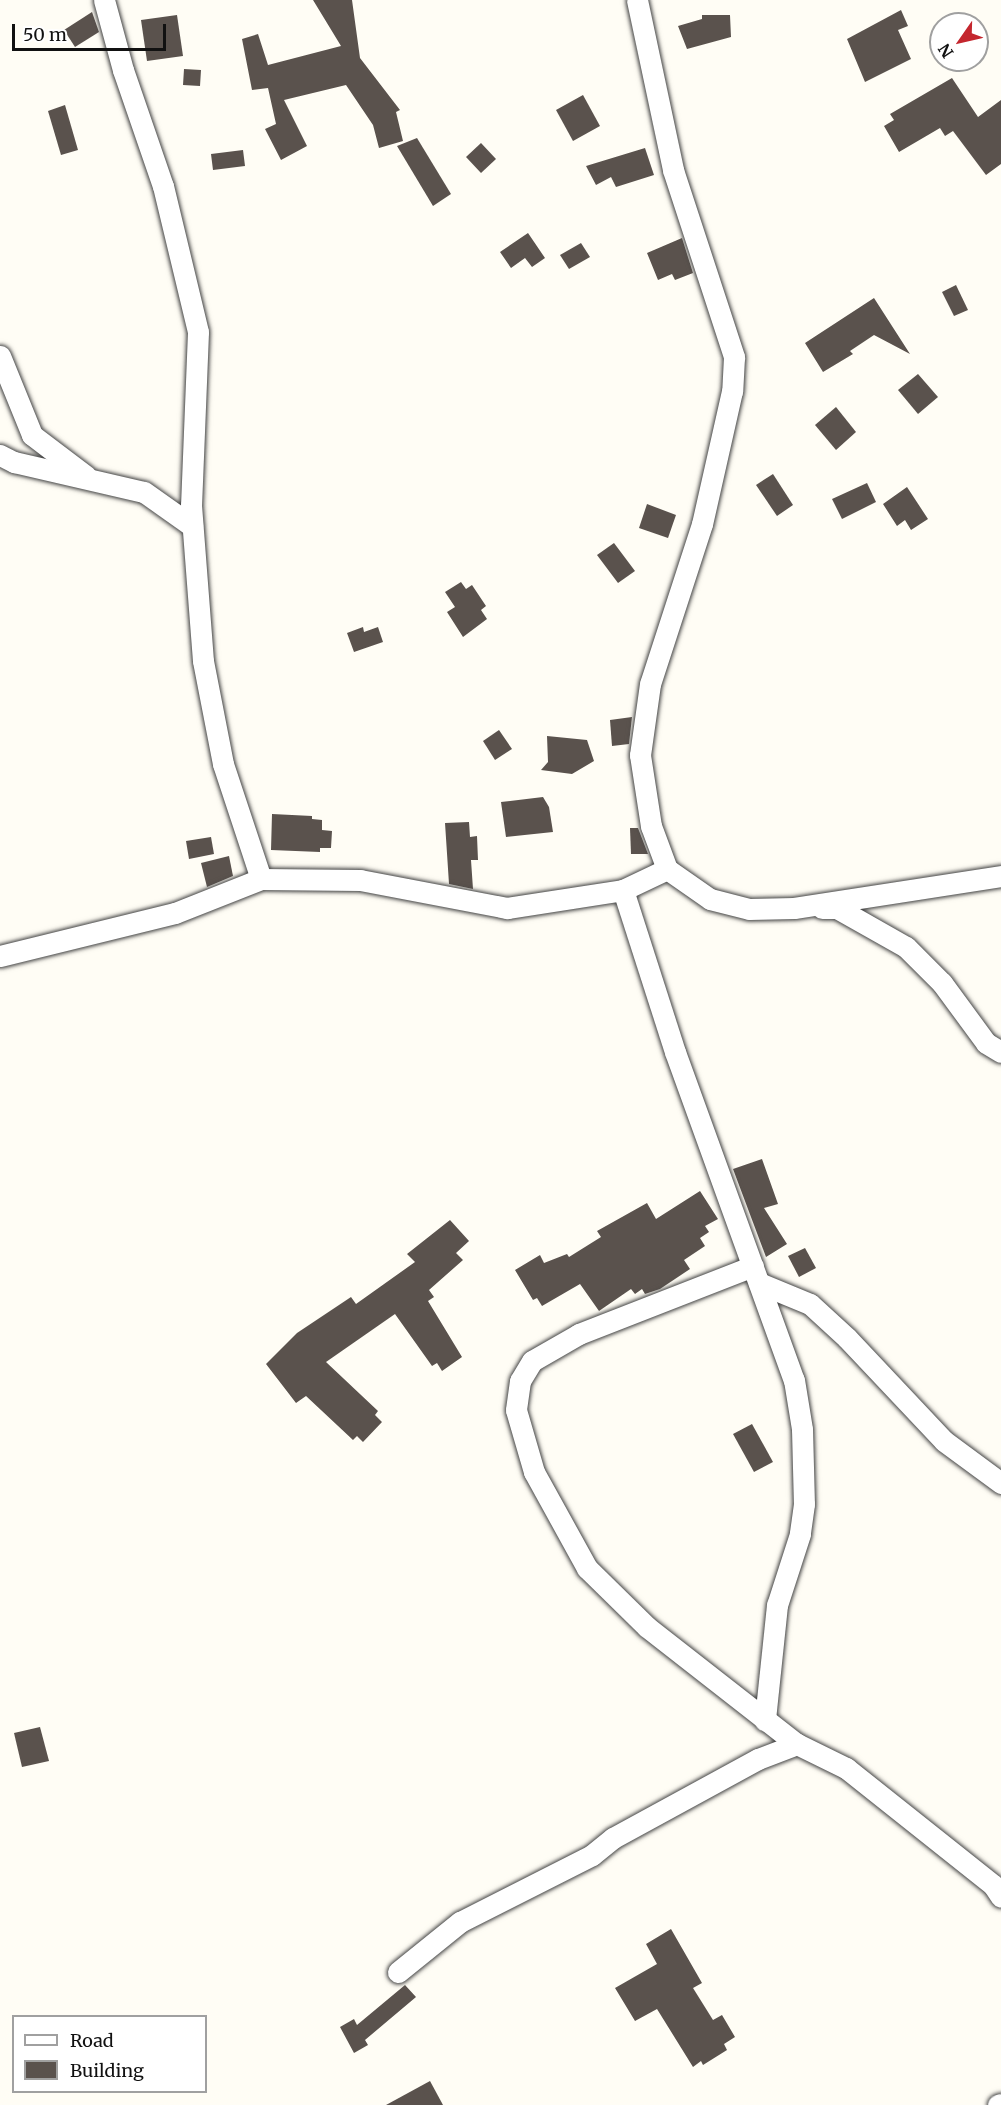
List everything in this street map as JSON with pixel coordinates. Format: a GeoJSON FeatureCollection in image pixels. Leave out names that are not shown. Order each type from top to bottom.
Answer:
{"type":"FeatureCollection","features":[{"type":"Feature","properties":{"kind":"street"},"geometry":{"type":"LineString","coordinates":[[104,0],[123,70],[163,186],[198,332],[192,526],[207,683],[223,764],[261,879]]}},
{"type":"Feature","properties":{"kind":"street"},"geometry":{"type":"LineString","coordinates":[[637,0],[673,170],[734,357],[732,391],[702,524],[650,684],[640,755],[651,826],[667,869],[710,899],[730,905],[837,908],[906,947],[942,983],[986,1043],[1001,1052]]}},
{"type":"Feature","properties":{"kind":"street"},"geometry":{"type":"LineString","coordinates":[[0,356],[32,435],[93,481]]}},
{"type":"Feature","properties":{"kind":"street"},"geometry":{"type":"LineString","coordinates":[[0,455],[93,481],[144,492],[192,526]]}},
{"type":"Feature","properties":{"kind":"street"},"geometry":{"type":"LineString","coordinates":[[0,956],[175,912],[261,879],[360,880],[507,908],[623,890],[667,869]]}},
{"type":"Feature","properties":{"kind":"street"},"geometry":{"type":"LineString","coordinates":[[794,908],[1001,876]]}},
{"type":"Feature","properties":{"kind":"street"},"geometry":{"type":"LineString","coordinates":[[623,890],[678,1062],[794,1380],[802,1429],[804,1504],[800,1534],[777,1605],[765,1720]]}},
{"type":"Feature","properties":{"kind":"street"},"geometry":{"type":"LineString","coordinates":[[1001,1483],[944,1441],[810,1304],[756,1275],[579,1334],[532,1361],[520,1381],[516,1410],[534,1472],[587,1568],[647,1627],[797,1744],[846,1768],[993,1885],[1001,1897]]}},
{"type":"Feature","properties":{"kind":"street"},"geometry":{"type":"LineString","coordinates":[[398,1972],[460,1922],[592,1855],[613,1838],[758,1759],[797,1744]]}},
{"type":"Feature","properties":{"kind":"building"},"geometry":{"type":"Polygon","coordinates":[[[313,0],[352,0],[360,58],[400,110],[396,112],[403,141],[379,148],[373,125],[346,85],[284,100],[307,146],[281,160],[265,129],[276,124],[268,88],[252,90],[242,39],[258,34],[268,65],[341,46],[313,0]]]}},
{"type":"Feature","properties":{"kind":"building"},"geometry":{"type":"Polygon","coordinates":[[[901,10],[908,26],[898,30],[911,59],[865,82],[847,39],[901,10]]]}},
{"type":"Feature","properties":{"kind":"building"},"geometry":{"type":"Polygon","coordinates":[[[92,12],[99,32],[75,47],[64,30],[92,12]]]}},
{"type":"Feature","properties":{"kind":"building"},"geometry":{"type":"Polygon","coordinates":[[[177,15],[183,56],[147,61],[141,20],[177,15]]]}},
{"type":"Feature","properties":{"kind":"building"},"geometry":{"type":"Polygon","coordinates":[[[702,15],[730,15],[731,37],[687,49],[678,26],[702,19],[702,15]]]}},
{"type":"Feature","properties":{"kind":"building"},"geometry":{"type":"Polygon","coordinates":[[[184,69],[201,70],[200,86],[183,85],[184,69]]]}},
{"type":"Feature","properties":{"kind":"building"},"geometry":{"type":"Polygon","coordinates":[[[952,78],[978,117],[1001,100],[1001,164],[986,175],[953,131],[945,136],[940,128],[899,152],[884,126],[894,120],[890,114],[952,78]]]}},
{"type":"Feature","properties":{"kind":"building"},"geometry":{"type":"Polygon","coordinates":[[[583,95],[600,126],[573,141],[556,110],[583,95]]]}},
{"type":"Feature","properties":{"kind":"building"},"geometry":{"type":"Polygon","coordinates":[[[65,105],[78,150],[61,155],[48,111],[65,105]]]}},
{"type":"Feature","properties":{"kind":"building"},"geometry":{"type":"Polygon","coordinates":[[[417,138],[451,194],[433,206],[397,146],[417,138]]]}},
{"type":"Feature","properties":{"kind":"building"},"geometry":{"type":"Polygon","coordinates":[[[481,143],[496,159],[481,173],[466,157],[481,143]]]}},
{"type":"Feature","properties":{"kind":"building"},"geometry":{"type":"Polygon","coordinates":[[[645,148],[654,175],[616,187],[611,177],[596,185],[586,166],[645,148]]]}},
{"type":"Feature","properties":{"kind":"building"},"geometry":{"type":"Polygon","coordinates":[[[243,150],[245,166],[213,170],[211,154],[243,150]]]}},
{"type":"Feature","properties":{"kind":"building"},"geometry":{"type":"Polygon","coordinates":[[[528,233],[545,258],[532,267],[525,258],[511,268],[500,252],[528,233]]]}},
{"type":"Feature","properties":{"kind":"building"},"geometry":{"type":"Polygon","coordinates":[[[682,238],[693,273],[675,280],[672,274],[658,280],[647,253],[682,238]]]}},
{"type":"Feature","properties":{"kind":"building"},"geometry":{"type":"Polygon","coordinates":[[[581,243],[590,257],[569,269],[560,255],[581,243]]]}},
{"type":"Feature","properties":{"kind":"building"},"geometry":{"type":"Polygon","coordinates":[[[956,285],[968,310],[954,316],[942,292],[956,285]]]}},
{"type":"Feature","properties":{"kind":"building"},"geometry":{"type":"Polygon","coordinates":[[[874,298],[910,354],[874,335],[850,351],[853,354],[823,372],[805,343],[874,298]]]}},
{"type":"Feature","properties":{"kind":"building"},"geometry":{"type":"Polygon","coordinates":[[[918,374],[938,397],[918,414],[898,390],[918,374]]]}},
{"type":"Feature","properties":{"kind":"building"},"geometry":{"type":"Polygon","coordinates":[[[836,407],[856,432],[836,450],[815,425],[836,407]]]}},
{"type":"Feature","properties":{"kind":"building"},"geometry":{"type":"Polygon","coordinates":[[[773,474],[793,505],[777,516],[756,485],[773,474]]]}},
{"type":"Feature","properties":{"kind":"building"},"geometry":{"type":"Polygon","coordinates":[[[867,483],[876,502],[842,519],[832,499],[867,483]]]}},
{"type":"Feature","properties":{"kind":"building"},"geometry":{"type":"Polygon","coordinates":[[[907,487],[928,519],[911,530],[905,520],[897,526],[883,504],[907,487]]]}},
{"type":"Feature","properties":{"kind":"building"},"geometry":{"type":"Polygon","coordinates":[[[647,504],[676,515],[668,538],[639,528],[647,504]]]}},
{"type":"Feature","properties":{"kind":"building"},"geometry":{"type":"Polygon","coordinates":[[[614,543],[635,571],[618,583],[597,555],[614,543]]]}},
{"type":"Feature","properties":{"kind":"building"},"geometry":{"type":"Polygon","coordinates":[[[461,582],[466,589],[472,585],[486,606],[481,610],[487,619],[463,637],[447,612],[455,607],[445,592],[461,582]]]}},
{"type":"Feature","properties":{"kind":"building"},"geometry":{"type":"Polygon","coordinates":[[[363,627],[364,632],[378,627],[383,642],[354,652],[347,633],[363,627]]]}},
{"type":"Feature","properties":{"kind":"building"},"geometry":{"type":"Polygon","coordinates":[[[632,717],[629,744],[612,746],[610,720],[632,717]]]}},
{"type":"Feature","properties":{"kind":"building"},"geometry":{"type":"Polygon","coordinates":[[[499,730],[512,749],[495,760],[483,741],[499,730]]]}},
{"type":"Feature","properties":{"kind":"building"},"geometry":{"type":"Polygon","coordinates":[[[547,736],[587,740],[594,761],[572,774],[541,770],[548,762],[547,736]]]}},
{"type":"Feature","properties":{"kind":"building"},"geometry":{"type":"Polygon","coordinates":[[[543,797],[549,807],[553,832],[506,837],[501,802],[543,797]]]}},
{"type":"Feature","properties":{"kind":"building"},"geometry":{"type":"Polygon","coordinates":[[[272,814],[312,816],[312,819],[322,820],[322,830],[332,831],[331,848],[320,848],[320,852],[271,850],[272,814]]]}},
{"type":"Feature","properties":{"kind":"building"},"geometry":{"type":"Polygon","coordinates":[[[469,822],[470,837],[477,836],[478,860],[471,860],[473,889],[449,884],[445,823],[469,822]]]}},
{"type":"Feature","properties":{"kind":"building"},"geometry":{"type":"Polygon","coordinates":[[[630,828],[638,828],[648,854],[631,854],[630,828]]]}},
{"type":"Feature","properties":{"kind":"building"},"geometry":{"type":"Polygon","coordinates":[[[211,837],[214,854],[189,859],[186,841],[211,837]]]}},
{"type":"Feature","properties":{"kind":"building"},"geometry":{"type":"Polygon","coordinates":[[[229,856],[233,876],[207,887],[201,863],[229,856]]]}},
{"type":"Feature","properties":{"kind":"building"},"geometry":{"type":"Polygon","coordinates":[[[762,1159],[778,1204],[764,1208],[787,1244],[766,1257],[733,1169],[762,1159]]]}},
{"type":"Feature","properties":{"kind":"building"},"geometry":{"type":"Polygon","coordinates":[[[700,1191],[718,1219],[705,1226],[709,1232],[700,1238],[705,1246],[684,1260],[690,1269],[660,1289],[645,1294],[642,1289],[635,1294],[631,1289],[599,1311],[580,1284],[542,1306],[537,1298],[533,1300],[515,1270],[540,1255],[544,1263],[567,1254],[569,1257],[601,1237],[597,1231],[647,1203],[656,1219],[700,1191]]]}},
{"type":"Feature","properties":{"kind":"building"},"geometry":{"type":"Polygon","coordinates":[[[450,1220],[469,1241],[456,1253],[463,1260],[429,1290],[434,1297],[428,1301],[462,1357],[442,1371],[437,1363],[432,1366],[395,1314],[326,1362],[378,1411],[375,1415],[382,1422],[363,1442],[357,1436],[353,1440],[306,1396],[296,1403],[266,1364],[297,1333],[351,1297],[356,1304],[415,1262],[407,1254],[450,1220]]]}},
{"type":"Feature","properties":{"kind":"building"},"geometry":{"type":"Polygon","coordinates":[[[805,1248],[816,1268],[799,1277],[788,1256],[805,1248]]]}},
{"type":"Feature","properties":{"kind":"building"},"geometry":{"type":"Polygon","coordinates":[[[752,1424],[773,1462],[754,1472],[733,1434],[752,1424]]]}},
{"type":"Feature","properties":{"kind":"building"},"geometry":{"type":"Polygon","coordinates":[[[40,1727],[49,1761],[22,1767],[14,1733],[40,1727]]]}},
{"type":"Feature","properties":{"kind":"building"},"geometry":{"type":"Polygon","coordinates":[[[671,1929],[702,1983],[693,1988],[713,2020],[722,2015],[735,2037],[724,2044],[727,2050],[703,2065],[701,2061],[693,2067],[657,2009],[635,2021],[615,1988],[657,1964],[646,1944],[671,1929]]]}},
{"type":"Feature","properties":{"kind":"building"},"geometry":{"type":"Polygon","coordinates":[[[405,1985],[416,1997],[365,2040],[368,2045],[354,2053],[340,2027],[354,2019],[357,2025],[405,1985]]]}},
{"type":"Feature","properties":{"kind":"building"},"geometry":{"type":"Polygon","coordinates":[[[430,2081],[443,2105],[386,2105],[430,2081]]]}}]}
